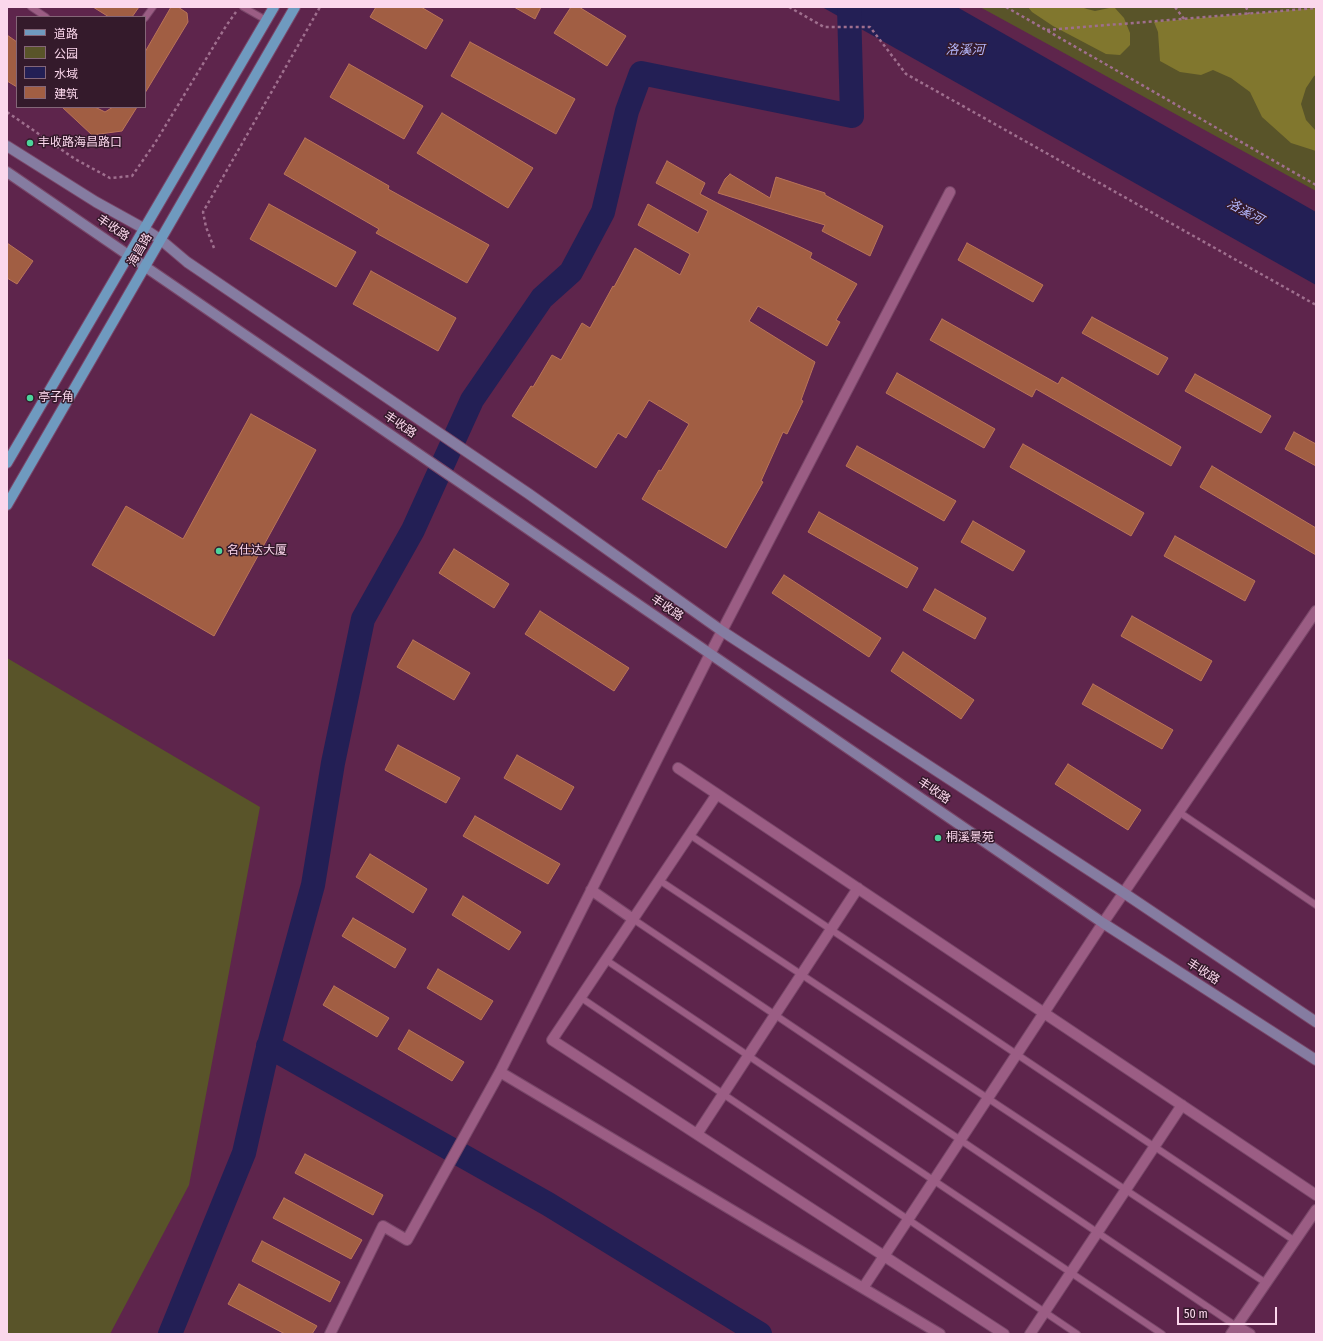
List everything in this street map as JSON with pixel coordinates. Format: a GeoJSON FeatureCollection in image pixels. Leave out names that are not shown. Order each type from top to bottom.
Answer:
{"type":"FeatureCollection","features":[{"type":"Feature","properties":{"kind":"main road","name":"海昌路"},"geometry":{"type":"LineString","coordinates":[[7,463],[143,228],[274,7]]}},
{"type":"Feature","properties":{"kind":"main road","name":"海昌路"},"geometry":{"type":"LineString","coordinates":[[7,505],[295,7]]}},
{"type":"Feature","properties":{"kind":"main road","name":"丰收路"},"geometry":{"type":"LineString","coordinates":[[7,146],[96,202],[143,228],[161,240],[187,262],[529,494],[722,631],[1124,893],[1316,1022]]}},
{"type":"Feature","properties":{"kind":"main road","name":"丰收路"},"geometry":{"type":"LineString","coordinates":[[7,172],[1103,923],[1316,1060]]}},
{"type":"Feature","properties":{"kind":"street"},"geometry":{"type":"LineString","coordinates":[[330,1334],[383,1226],[407,1240],[500,1072],[710,654],[950,192]]}},
{"type":"Feature","properties":{"kind":"street"},"geometry":{"type":"LineString","coordinates":[[863,1288],[1103,923],[1316,611]]}},
{"type":"Feature","properties":{"kind":"street"},"geometry":{"type":"LineString","coordinates":[[678,768],[1316,1194]]}},
{"type":"Feature","properties":{"kind":"street"},"geometry":{"type":"LineString","coordinates":[[717,794],[552,1040],[1004,1334]]}},
{"type":"Feature","properties":{"kind":"street"},"geometry":{"type":"LineString","coordinates":[[697,1134],[858,888]]}},
{"type":"Feature","properties":{"kind":"street"},"geometry":{"type":"LineString","coordinates":[[591,890],[633,919]]}},
{"type":"Feature","properties":{"kind":"street"},"geometry":{"type":"LineString","coordinates":[[500,1072],[940,1334]]}},
{"type":"Feature","properties":{"kind":"street"},"geometry":{"type":"LineString","coordinates":[[1030,1334],[1182,1105]]}},
{"type":"Feature","properties":{"kind":"street"},"geometry":{"type":"LineString","coordinates":[[1250,1334],[1233,1330],[1316,1210]]}},
{"type":"Feature","properties":{"kind":"lane"},"geometry":{"type":"LineString","coordinates":[[31,7],[44,16]]}},
{"type":"Feature","properties":{"kind":"lane"},"geometry":{"type":"LineString","coordinates":[[146,17],[153,7]]}},
{"type":"Feature","properties":{"kind":"lane"},"geometry":{"type":"LineString","coordinates":[[241,7],[266,20]]}},
{"type":"Feature","properties":{"kind":"lane"},"geometry":{"type":"LineString","coordinates":[[1179,812],[1316,905]]}},
{"type":"Feature","properties":{"kind":"lane"},"geometry":{"type":"LineString","coordinates":[[690,835],[1295,1241]]}},
{"type":"Feature","properties":{"kind":"lane"},"geometry":{"type":"LineString","coordinates":[[659,880],[1266,1283]]}},
{"type":"Feature","properties":{"kind":"lane"},"geometry":{"type":"LineString","coordinates":[[633,919],[1098,1233],[1233,1330]]}},
{"type":"Feature","properties":{"kind":"lane"},"geometry":{"type":"LineString","coordinates":[[606,960],[1162,1334]]}},
{"type":"Feature","properties":{"kind":"lane"},"geometry":{"type":"LineString","coordinates":[[580,997],[1077,1334]]}},
{"type":"Feature","properties":{"kind":"path"},"geometry":{"type":"LineString","coordinates":[[7,112],[76,159],[110,178],[132,176],[155,144],[226,26],[241,7]]}},
{"type":"Feature","properties":{"kind":"path"},"geometry":{"type":"LineString","coordinates":[[214,248],[206,227],[203,212],[320,7]]}},
{"type":"Feature","properties":{"kind":"path"},"geometry":{"type":"LineString","coordinates":[[789,7],[824,27],[870,27],[906,74],[1316,305]]}},
{"type":"Feature","properties":{"kind":"path"},"geometry":{"type":"LineString","coordinates":[[1006,7],[1316,185]]}},
{"type":"Feature","properties":{"kind":"path"},"geometry":{"type":"LineString","coordinates":[[1175,7],[1184,19]]}},
{"type":"Feature","properties":{"kind":"path"},"geometry":{"type":"LineString","coordinates":[[1246,7],[1249,14]]}},
{"type":"Feature","properties":{"kind":"path"},"geometry":{"type":"LineString","coordinates":[[1047,30],[1316,8]]}},
{"type":"Feature","properties":{"kind":"green space"},"geometry":{"type":"Polygon","coordinates":[[[980,7],[1316,7],[1316,191],[980,7]]]}},
{"type":"Feature","properties":{"kind":"green space"},"geometry":{"type":"Polygon","coordinates":[[[7,658],[260,807],[189,1185],[110,1334],[7,1334],[7,658]]]}},
{"type":"Feature","properties":{"kind":"shaded area"},"geometry":{"type":"Polygon","coordinates":[[[1028,7],[1081,7],[1095,11],[1114,7],[1124,18],[1130,33],[1130,45],[1120,55],[1106,54],[1053,26],[1032,12],[1028,7]]]}},
{"type":"Feature","properties":{"kind":"shaded area"},"geometry":{"type":"Polygon","coordinates":[[[1316,8],[1316,75],[1306,88],[1301,104],[1306,120],[1316,131],[1316,151],[1291,143],[1262,117],[1250,92],[1231,78],[1213,70],[1201,75],[1180,72],[1160,61],[1158,32],[1154,22],[1316,8]]]}},
{"type":"Feature","properties":{"kind":"water","name":"洛溪河"},"geometry":{"type":"Polygon","coordinates":[[[822,7],[957,7],[1316,212],[1316,285],[822,7]]]}},
{"type":"Feature","properties":{"kind":"building"},"geometry":{"type":"Polygon","coordinates":[[[93,7],[139,7],[133,16],[107,16],[93,7]]]}},
{"type":"Feature","properties":{"kind":"building"},"geometry":{"type":"Polygon","coordinates":[[[171,7],[178,7],[187,13],[188,22],[146,91],[146,50],[171,7]]]}},
{"type":"Feature","properties":{"kind":"building"},"geometry":{"type":"Polygon","coordinates":[[[376,7],[421,7],[443,20],[426,49],[370,17],[376,7]]]}},
{"type":"Feature","properties":{"kind":"building"},"geometry":{"type":"Polygon","coordinates":[[[514,7],[541,7],[535,19],[514,7]]]}},
{"type":"Feature","properties":{"kind":"building"},"geometry":{"type":"Polygon","coordinates":[[[571,7],[579,7],[626,36],[607,66],[554,33],[571,7]]]}},
{"type":"Feature","properties":{"kind":"building"},"geometry":{"type":"Polygon","coordinates":[[[7,35],[16,41],[16,86],[7,81],[7,35]]]}},
{"type":"Feature","properties":{"kind":"building"},"geometry":{"type":"Polygon","coordinates":[[[470,42],[575,99],[556,134],[451,76],[470,42]]]}},
{"type":"Feature","properties":{"kind":"building"},"geometry":{"type":"Polygon","coordinates":[[[349,64],[423,106],[404,139],[330,97],[349,64]]]}},
{"type":"Feature","properties":{"kind":"building"},"geometry":{"type":"Polygon","coordinates":[[[63,108],[97,108],[105,112],[111,108],[136,108],[122,131],[92,135],[63,108]]]}},
{"type":"Feature","properties":{"kind":"building"},"geometry":{"type":"Polygon","coordinates":[[[442,113],[533,168],[508,208],[417,153],[442,113]]]}},
{"type":"Feature","properties":{"kind":"building"},"geometry":{"type":"Polygon","coordinates":[[[305,138],[389,186],[388,189],[489,245],[467,283],[376,233],[379,229],[284,174],[305,138]]]}},
{"type":"Feature","properties":{"kind":"building"},"geometry":{"type":"Polygon","coordinates":[[[667,161],[705,183],[700,194],[812,253],[810,258],[857,284],[836,320],[840,322],[827,346],[758,306],[749,321],[815,362],[801,400],[803,401],[787,434],[783,432],[761,481],[763,482],[726,548],[642,499],[659,470],[661,471],[689,424],[649,400],[626,438],[618,433],[596,468],[512,416],[531,386],[533,387],[552,355],[561,360],[582,323],[590,328],[635,248],[680,275],[690,254],[638,225],[648,204],[698,233],[708,211],[656,183],[667,161]]]}},
{"type":"Feature","properties":{"kind":"building"},"geometry":{"type":"Polygon","coordinates":[[[730,174],[770,198],[776,177],[825,193],[825,195],[883,226],[870,256],[822,231],[825,225],[718,193],[725,179],[730,174]]]}},
{"type":"Feature","properties":{"kind":"building"},"geometry":{"type":"Polygon","coordinates":[[[269,204],[356,252],[336,287],[250,239],[269,204]]]}},
{"type":"Feature","properties":{"kind":"building"},"geometry":{"type":"Polygon","coordinates":[[[7,243],[33,261],[17,284],[7,278],[7,243]]]}},
{"type":"Feature","properties":{"kind":"building"},"geometry":{"type":"Polygon","coordinates":[[[967,243],[1043,285],[1033,302],[958,260],[967,243]]]}},
{"type":"Feature","properties":{"kind":"building"},"geometry":{"type":"Polygon","coordinates":[[[371,271],[456,318],[438,351],[353,304],[371,271]]]}},
{"type":"Feature","properties":{"kind":"building"},"geometry":{"type":"Polygon","coordinates":[[[1092,317],[1168,358],[1158,375],[1082,333],[1092,317]]]}},
{"type":"Feature","properties":{"kind":"building"},"geometry":{"type":"Polygon","coordinates":[[[942,319],[1058,384],[1062,377],[1181,447],[1171,466],[1036,389],[1032,397],[930,340],[942,319]]]}},
{"type":"Feature","properties":{"kind":"building"},"geometry":{"type":"Polygon","coordinates":[[[897,373],[995,429],[984,448],[886,393],[897,373]]]}},
{"type":"Feature","properties":{"kind":"building"},"geometry":{"type":"Polygon","coordinates":[[[1195,374],[1271,416],[1261,433],[1185,391],[1195,374]]]}},
{"type":"Feature","properties":{"kind":"building"},"geometry":{"type":"Polygon","coordinates":[[[251,414],[316,450],[214,636],[92,565],[126,506],[183,539],[251,414]]]}},
{"type":"Feature","properties":{"kind":"building"},"geometry":{"type":"Polygon","coordinates":[[[1294,432],[1316,444],[1316,466],[1285,449],[1294,432]]]}},
{"type":"Feature","properties":{"kind":"building"},"geometry":{"type":"Polygon","coordinates":[[[1023,444],[1144,513],[1131,536],[1010,467],[1023,444]]]}},
{"type":"Feature","properties":{"kind":"building"},"geometry":{"type":"Polygon","coordinates":[[[857,446],[956,501],[944,521],[846,466],[857,446]]]}},
{"type":"Feature","properties":{"kind":"building"},"geometry":{"type":"Polygon","coordinates":[[[1212,466],[1316,528],[1316,555],[1200,487],[1212,466]]]}},
{"type":"Feature","properties":{"kind":"building"},"geometry":{"type":"Polygon","coordinates":[[[819,512],[918,568],[907,588],[808,532],[819,512]]]}},
{"type":"Feature","properties":{"kind":"building"},"geometry":{"type":"Polygon","coordinates":[[[973,521],[1025,551],[1013,571],[961,542],[973,521]]]}},
{"type":"Feature","properties":{"kind":"building"},"geometry":{"type":"Polygon","coordinates":[[[1175,536],[1255,581],[1245,601],[1164,556],[1175,536]]]}},
{"type":"Feature","properties":{"kind":"building"},"geometry":{"type":"Polygon","coordinates":[[[454,549],[509,584],[494,608],[439,573],[454,549]]]}},
{"type":"Feature","properties":{"kind":"building"},"geometry":{"type":"Polygon","coordinates":[[[784,575],[881,638],[869,657],[772,593],[784,575]]]}},
{"type":"Feature","properties":{"kind":"building"},"geometry":{"type":"Polygon","coordinates":[[[935,589],[986,618],[975,639],[923,610],[935,589]]]}},
{"type":"Feature","properties":{"kind":"building"},"geometry":{"type":"Polygon","coordinates":[[[540,611],[629,668],[614,691],[525,634],[540,611]]]}},
{"type":"Feature","properties":{"kind":"building"},"geometry":{"type":"Polygon","coordinates":[[[1132,616],[1212,661],[1201,681],[1121,636],[1132,616]]]}},
{"type":"Feature","properties":{"kind":"building"},"geometry":{"type":"Polygon","coordinates":[[[413,640],[470,673],[454,700],[397,667],[413,640]]]}},
{"type":"Feature","properties":{"kind":"building"},"geometry":{"type":"Polygon","coordinates":[[[903,652],[974,700],[961,719],[891,671],[903,652]]]}},
{"type":"Feature","properties":{"kind":"building"},"geometry":{"type":"Polygon","coordinates":[[[1093,684],[1173,730],[1162,749],[1082,704],[1093,684]]]}},
{"type":"Feature","properties":{"kind":"building"},"geometry":{"type":"Polygon","coordinates":[[[398,745],[460,778],[446,803],[385,770],[398,745]]]}},
{"type":"Feature","properties":{"kind":"building"},"geometry":{"type":"Polygon","coordinates":[[[517,755],[574,787],[561,810],[504,778],[517,755]]]}},
{"type":"Feature","properties":{"kind":"building"},"geometry":{"type":"Polygon","coordinates":[[[1068,764],[1141,810],[1128,830],[1055,784],[1068,764]]]}},
{"type":"Feature","properties":{"kind":"building"},"geometry":{"type":"Polygon","coordinates":[[[475,816],[560,864],[548,884],[463,836],[475,816]]]}},
{"type":"Feature","properties":{"kind":"building"},"geometry":{"type":"Polygon","coordinates":[[[370,854],[427,889],[413,913],[356,877],[370,854]]]}},
{"type":"Feature","properties":{"kind":"building"},"geometry":{"type":"Polygon","coordinates":[[[463,896],[521,932],[509,950],[452,915],[463,896]]]}},
{"type":"Feature","properties":{"kind":"building"},"geometry":{"type":"Polygon","coordinates":[[[353,918],[406,949],[395,968],[342,936],[353,918]]]}},
{"type":"Feature","properties":{"kind":"building"},"geometry":{"type":"Polygon","coordinates":[[[438,969],[493,1001],[481,1020],[427,988],[438,969]]]}},
{"type":"Feature","properties":{"kind":"building"},"geometry":{"type":"Polygon","coordinates":[[[334,986],[389,1018],[377,1037],[323,1005],[334,986]]]}},
{"type":"Feature","properties":{"kind":"building"},"geometry":{"type":"Polygon","coordinates":[[[409,1030],[464,1062],[452,1081],[398,1049],[409,1030]]]}},
{"type":"Feature","properties":{"kind":"building"},"geometry":{"type":"Polygon","coordinates":[[[305,1154],[383,1195],[373,1215],[295,1173],[305,1154]]]}},
{"type":"Feature","properties":{"kind":"building"},"geometry":{"type":"Polygon","coordinates":[[[284,1198],[362,1240],[351,1259],[273,1218],[284,1198]]]}},
{"type":"Feature","properties":{"kind":"building"},"geometry":{"type":"Polygon","coordinates":[[[262,1241],[340,1282],[330,1302],[252,1261],[262,1241]]]}},
{"type":"Feature","properties":{"kind":"building"},"geometry":{"type":"Polygon","coordinates":[[[239,1284],[317,1326],[312,1334],[285,1334],[228,1304],[239,1284]]]}},
{"type":"Feature","properties":{"kind":"waterway"},"geometry":{"type":"LineString","coordinates":[[170,1334],[244,1153],[267,1052],[313,885],[333,763],[363,619],[413,530],[472,400],[542,298],[571,272],[603,212],[627,111],[641,73],[852,116],[849,7]]}},
{"type":"Feature","properties":{"kind":"waterway"},"geometry":{"type":"LineString","coordinates":[[268,1046],[548,1204],[760,1334]]}},
{"type":"Feature","properties":{"kind":"place","name":"丰收路海昌路口"},"geometry":{"type":"Point","coordinates":[30,143]}},
{"type":"Feature","properties":{"kind":"place","name":"亭子角"},"geometry":{"type":"Point","coordinates":[30,398]}},
{"type":"Feature","properties":{"kind":"place","name":"名仕达大厦"},"geometry":{"type":"Point","coordinates":[219,551]}},
{"type":"Feature","properties":{"kind":"place","name":"桐溪景苑"},"geometry":{"type":"Point","coordinates":[938,838]}}]}
